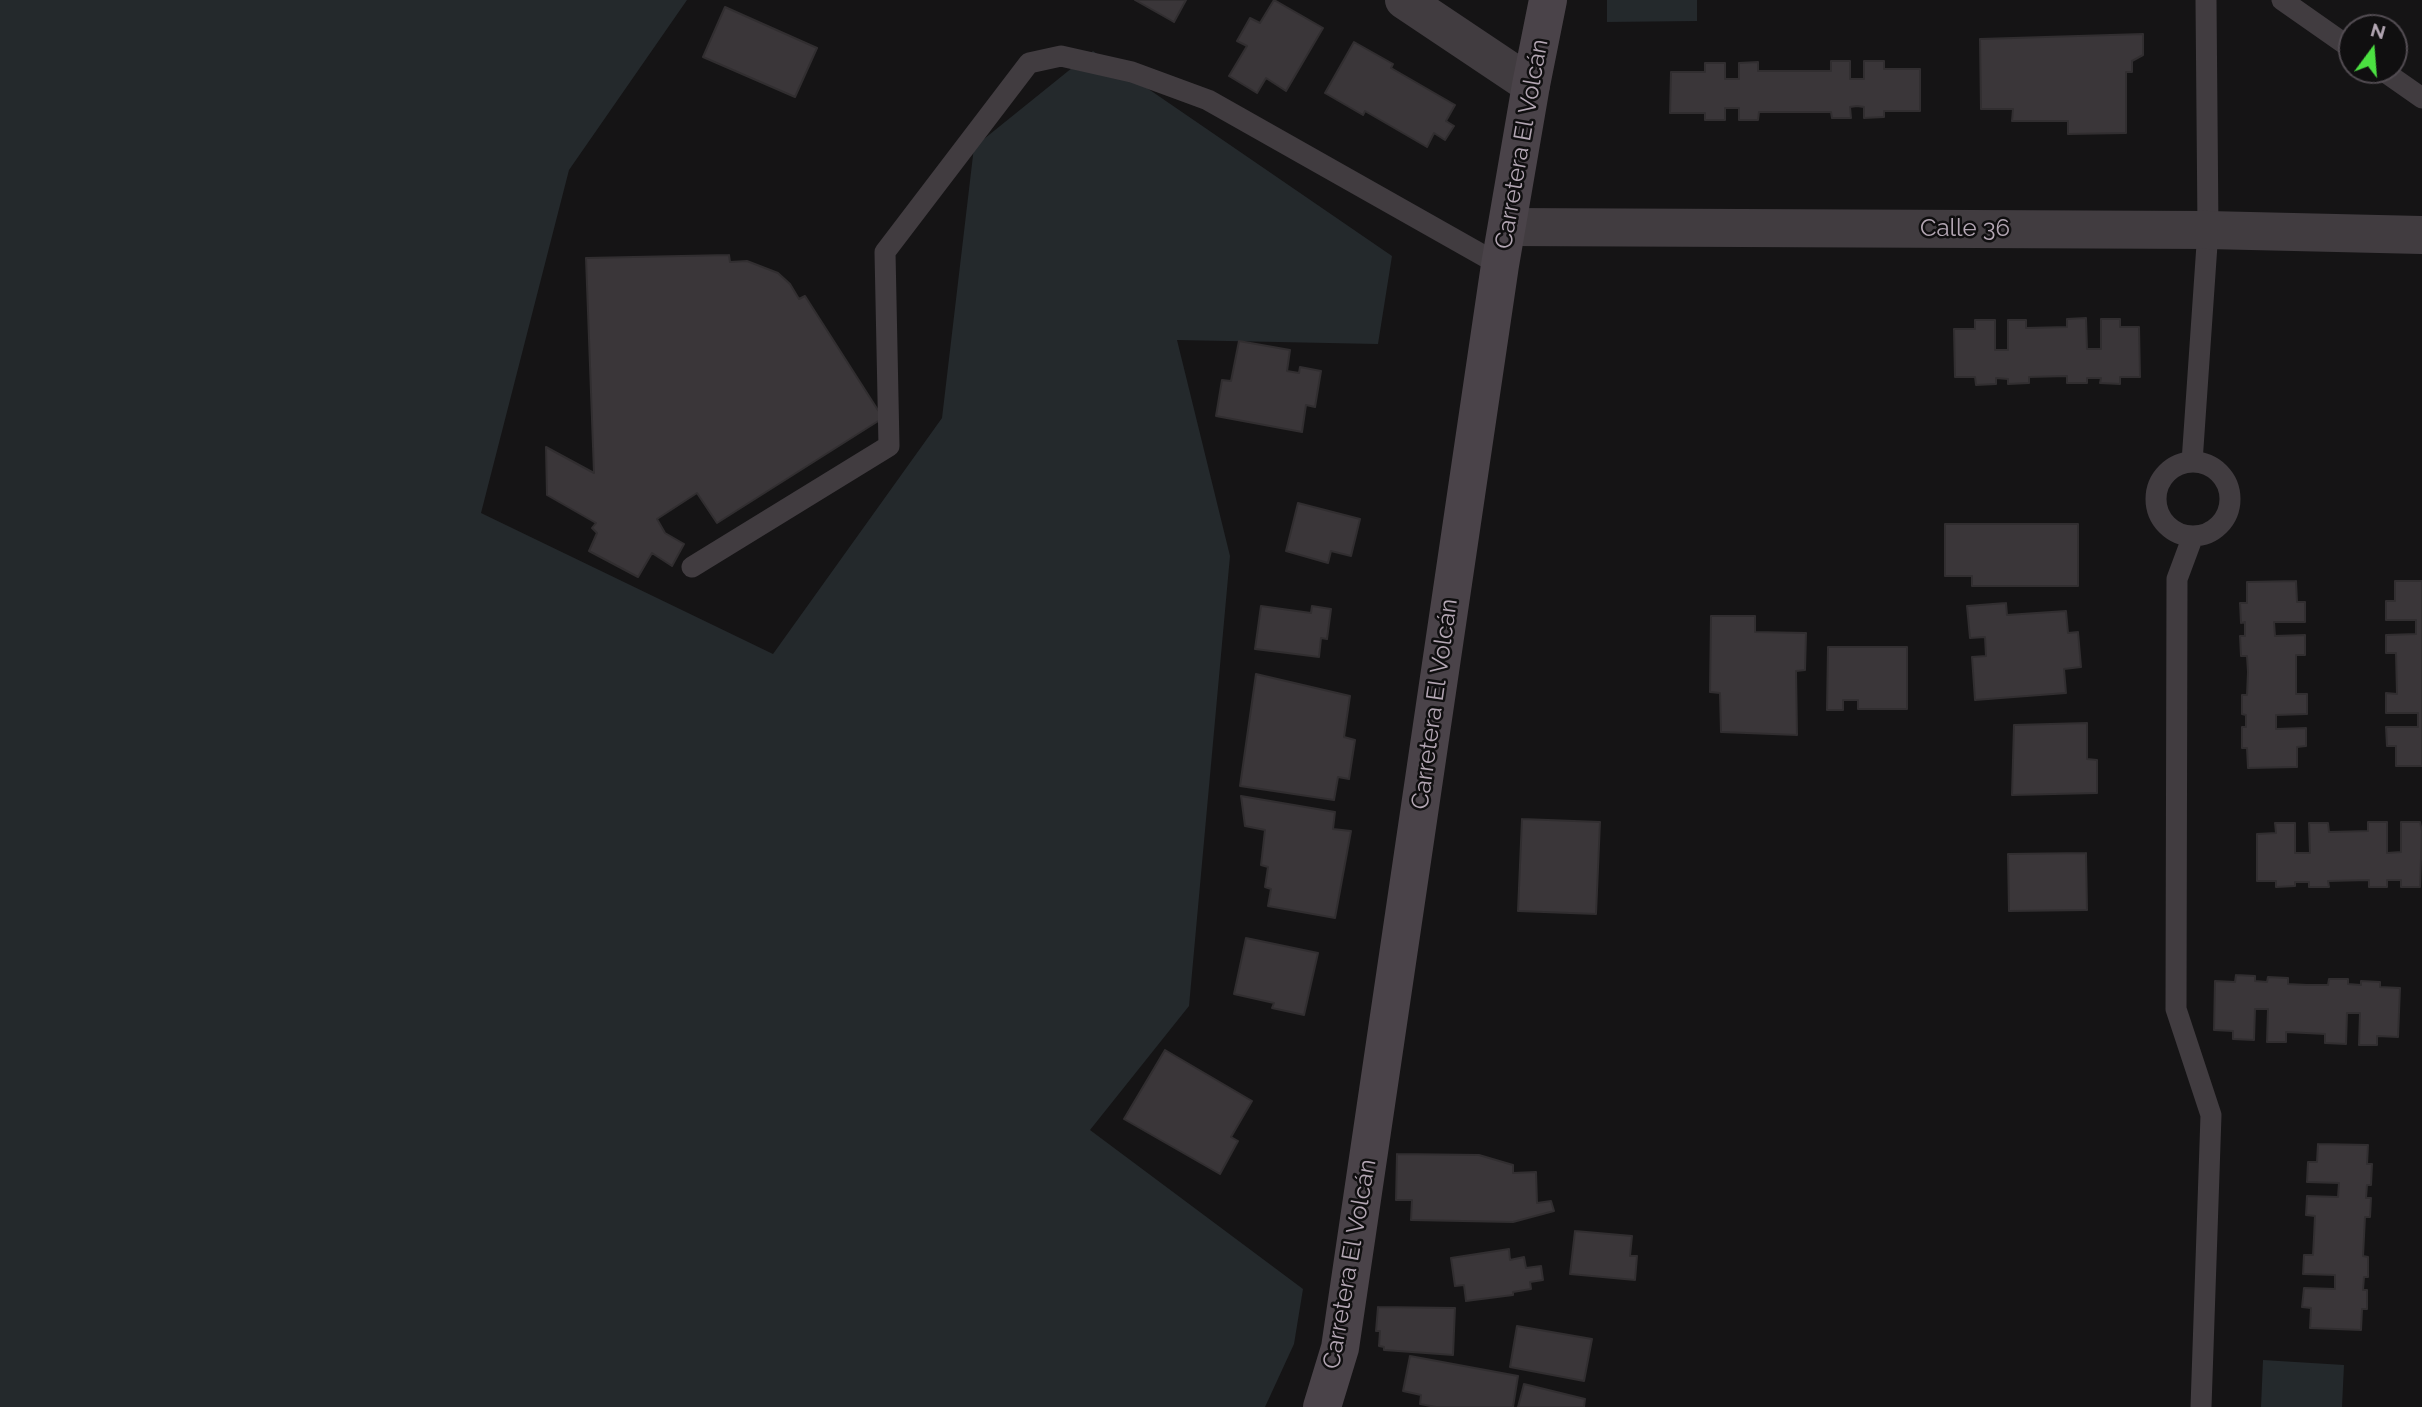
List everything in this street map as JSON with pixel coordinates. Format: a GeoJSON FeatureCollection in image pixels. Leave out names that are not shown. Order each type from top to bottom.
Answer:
{"type":"FeatureCollection","features":[{"type":"Feature","properties":{"kind":"street"},"geometry":{"type":"LineString","coordinates":[[1404,0],[1531,85]]}},
{"type":"Feature","properties":{"kind":"street","name":"Carretera El Volcán"},"geometry":{"type":"LineString","coordinates":[[1322,1407],[1340,1348],[1500,265],[1548,0]]}},
{"type":"Feature","properties":{"kind":"street","name":"Calle 36"},"geometry":{"type":"LineString","coordinates":[[1507,227],[2208,230],[2422,235]]}},
{"type":"Feature","properties":{"kind":"lane"},"geometry":{"type":"LineString","coordinates":[[2192,462],[2208,230],[2206,0]]}},
{"type":"Feature","properties":{"kind":"lane"},"geometry":{"type":"LineString","coordinates":[[2282,0],[2338,39]]}},
{"type":"Feature","properties":{"kind":"lane"},"geometry":{"type":"LineString","coordinates":[[692,568],[889,446],[885,252],[1029,63],[1061,56],[1132,72],[1208,100],[1500,265]]}},
{"type":"Feature","properties":{"kind":"lane"},"geometry":{"type":"LineString","coordinates":[[2402,84],[2422,98]]}},
{"type":"Feature","properties":{"kind":"lane"},"geometry":{"type":"LineString","coordinates":[[2192,462],[2207,465],[2219,472],[2227,484],[2230,498],[2227,513],[2219,525],[2207,533],[2193,536],[2179,533],[2167,525],[2159,513],[2155,499],[2158,485],[2166,473],[2178,464],[2192,462]]}},
{"type":"Feature","properties":{"kind":"lane"},"geometry":{"type":"LineString","coordinates":[[2193,536],[2177,579],[2176,1009],[2211,1115],[2201,1407]]}},
{"type":"Feature","properties":{"kind":"shaded area"},"geometry":{"type":"Polygon","coordinates":[[[0,0],[687,0],[569,170],[481,513],[773,654],[942,418],[974,147],[1093,51],[1392,256],[1378,344],[1177,340],[1230,556],[1189,1006],[1090,1130],[1303,1289],[1294,1344],[1265,1407],[0,1407],[0,0]]]}},
{"type":"Feature","properties":{"kind":"shaded area"},"geometry":{"type":"Polygon","coordinates":[[[1607,0],[1697,0],[1697,21],[1607,22],[1607,0]]]}},
{"type":"Feature","properties":{"kind":"shaded area"},"geometry":{"type":"Polygon","coordinates":[[[2263,1360],[2344,1365],[2342,1407],[2261,1407],[2263,1360]]]}},
{"type":"Feature","properties":{"kind":"building"},"geometry":{"type":"Polygon","coordinates":[[[1135,0],[1186,0],[1174,22],[1135,0]]]}},
{"type":"Feature","properties":{"kind":"building"},"geometry":{"type":"Polygon","coordinates":[[[1274,0],[1323,28],[1286,91],[1266,78],[1257,93],[1229,76],[1247,46],[1237,41],[1250,18],[1260,23],[1274,0]]]}},
{"type":"Feature","properties":{"kind":"building"},"geometry":{"type":"Polygon","coordinates":[[[725,7],[817,48],[795,97],[703,57],[725,7]]]}},
{"type":"Feature","properties":{"kind":"building"},"geometry":{"type":"Polygon","coordinates":[[[2143,34],[2143,55],[2132,61],[2132,72],[2126,72],[2126,133],[2068,134],[2068,121],[2012,121],[2013,109],[1981,109],[1980,39],[2143,34]]]}},
{"type":"Feature","properties":{"kind":"building"},"geometry":{"type":"Polygon","coordinates":[[[1354,42],[1393,64],[1391,68],[1455,105],[1446,121],[1454,126],[1445,140],[1434,133],[1427,147],[1365,111],[1363,115],[1325,93],[1354,42]]]}},
{"type":"Feature","properties":{"kind":"building"},"geometry":{"type":"Polygon","coordinates":[[[1831,61],[1850,61],[1850,79],[1864,79],[1864,61],[1884,61],[1884,69],[1920,69],[1920,111],[1884,111],[1884,117],[1864,118],[1864,107],[1857,106],[1850,107],[1851,118],[1832,118],[1831,112],[1759,112],[1758,120],[1739,120],[1739,108],[1725,108],[1725,120],[1705,120],[1705,113],[1670,113],[1671,72],[1705,72],[1705,63],[1725,63],[1725,79],[1739,79],[1739,63],[1758,62],[1758,71],[1831,71],[1831,61]]]}},
{"type":"Feature","properties":{"kind":"building"},"geometry":{"type":"Polygon","coordinates":[[[729,255],[730,262],[747,261],[778,273],[790,284],[799,299],[805,296],[883,418],[717,523],[697,493],[657,519],[665,533],[684,544],[672,566],[652,553],[638,577],[589,551],[597,533],[592,528],[596,523],[547,495],[546,447],[594,473],[586,258],[729,255]]]}},
{"type":"Feature","properties":{"kind":"building"},"geometry":{"type":"Polygon","coordinates":[[[2086,318],[2087,349],[2101,349],[2101,319],[2120,319],[2120,327],[2139,327],[2140,377],[2120,377],[2120,384],[2100,383],[2101,378],[2087,378],[2087,383],[2067,383],[2067,376],[2029,377],[2029,383],[2008,384],[2008,379],[1996,378],[1996,384],[1976,385],[1975,377],[1955,377],[1954,329],[1975,329],[1975,320],[1995,320],[1995,350],[2008,350],[2008,320],[2026,320],[2026,328],[2067,327],[2067,319],[2086,318]]]}},
{"type":"Feature","properties":{"kind":"building"},"geometry":{"type":"Polygon","coordinates":[[[1239,341],[1290,350],[1287,371],[1299,373],[1300,367],[1321,371],[1315,407],[1306,405],[1302,432],[1216,416],[1222,380],[1231,381],[1239,341]]]}},
{"type":"Feature","properties":{"kind":"building"},"geometry":{"type":"Polygon","coordinates":[[[1298,503],[1360,519],[1351,556],[1331,551],[1328,563],[1286,551],[1298,503]]]}},
{"type":"Feature","properties":{"kind":"building"},"geometry":{"type":"Polygon","coordinates":[[[1945,524],[2078,524],[2078,586],[1972,586],[1972,576],[1945,576],[1945,524]]]}},
{"type":"Feature","properties":{"kind":"building"},"geometry":{"type":"Polygon","coordinates":[[[2296,581],[2297,602],[2305,602],[2305,622],[2274,622],[2275,636],[2305,635],[2305,655],[2296,655],[2296,694],[2307,694],[2307,714],[2276,715],[2276,729],[2306,728],[2306,746],[2297,747],[2297,767],[2248,768],[2247,748],[2242,748],[2242,727],[2246,727],[2246,715],[2242,714],[2242,695],[2247,695],[2248,672],[2247,656],[2241,656],[2240,636],[2245,636],[2245,622],[2241,623],[2240,603],[2247,603],[2247,582],[2296,581]]]}},
{"type":"Feature","properties":{"kind":"building"},"geometry":{"type":"Polygon","coordinates":[[[2395,581],[2422,581],[2422,766],[2396,766],[2396,746],[2387,746],[2386,727],[2418,727],[2418,713],[2386,713],[2386,693],[2397,694],[2396,653],[2386,653],[2386,635],[2416,634],[2416,620],[2386,620],[2386,601],[2395,601],[2395,581]]]}},
{"type":"Feature","properties":{"kind":"building"},"geometry":{"type":"Polygon","coordinates":[[[2006,603],[2007,615],[2066,611],[2068,633],[2078,632],[2081,667],[2064,669],[2066,693],[1975,700],[1972,657],[1986,656],[1985,637],[1970,638],[1967,606],[2006,603]]]}},
{"type":"Feature","properties":{"kind":"building"},"geometry":{"type":"Polygon","coordinates":[[[1261,606],[1311,613],[1312,606],[1331,609],[1327,639],[1321,638],[1319,657],[1255,649],[1261,606]]]}},
{"type":"Feature","properties":{"kind":"building"},"geometry":{"type":"Polygon","coordinates":[[[1711,616],[1755,616],[1755,632],[1806,633],[1805,670],[1796,671],[1797,735],[1721,732],[1720,693],[1710,692],[1711,616]]]}},
{"type":"Feature","properties":{"kind":"building"},"geometry":{"type":"Polygon","coordinates":[[[1828,647],[1907,647],[1907,709],[1858,709],[1858,700],[1843,700],[1843,710],[1827,710],[1828,647]]]}},
{"type":"Feature","properties":{"kind":"building"},"geometry":{"type":"Polygon","coordinates":[[[1256,674],[1350,696],[1344,737],[1355,740],[1349,779],[1338,777],[1334,800],[1240,786],[1256,674]]]}},
{"type":"Feature","properties":{"kind":"building"},"geometry":{"type":"Polygon","coordinates":[[[2087,723],[2087,759],[2097,760],[2097,793],[2012,795],[2014,725],[2087,723]]]}},
{"type":"Feature","properties":{"kind":"building"},"geometry":{"type":"Polygon","coordinates":[[[1241,796],[1335,812],[1333,829],[1351,831],[1335,918],[1268,906],[1271,889],[1265,887],[1268,867],[1261,865],[1265,830],[1245,826],[1241,796]]]}},
{"type":"Feature","properties":{"kind":"building"},"geometry":{"type":"Polygon","coordinates":[[[1522,819],[1600,822],[1596,914],[1518,911],[1522,819]]]}},
{"type":"Feature","properties":{"kind":"building"},"geometry":{"type":"Polygon","coordinates":[[[2368,822],[2387,822],[2387,853],[2401,852],[2401,822],[2420,822],[2420,887],[2401,887],[2401,880],[2387,880],[2387,887],[2369,887],[2369,880],[2328,881],[2329,887],[2309,887],[2309,882],[2295,882],[2295,886],[2276,887],[2276,881],[2257,881],[2257,834],[2276,833],[2275,823],[2295,823],[2295,853],[2310,853],[2309,823],[2328,823],[2329,832],[2368,831],[2368,822]]]}},
{"type":"Feature","properties":{"kind":"building"},"geometry":{"type":"Polygon","coordinates":[[[2086,853],[2087,910],[2009,911],[2008,854],[2086,853]]]}},
{"type":"Feature","properties":{"kind":"building"},"geometry":{"type":"Polygon","coordinates":[[[1246,938],[1318,953],[1304,1015],[1272,1008],[1274,1003],[1234,994],[1246,938]]]}},
{"type":"Feature","properties":{"kind":"building"},"geometry":{"type":"Polygon","coordinates":[[[2236,975],[2255,976],[2255,981],[2267,982],[2268,977],[2288,978],[2288,984],[2328,985],[2329,979],[2348,979],[2348,984],[2361,985],[2361,981],[2380,982],[2380,987],[2400,988],[2398,1037],[2377,1036],[2377,1045],[2359,1045],[2360,1013],[2347,1013],[2346,1044],[2325,1043],[2325,1034],[2286,1032],[2286,1042],[2267,1042],[2268,1009],[2255,1009],[2254,1040],[2233,1039],[2233,1031],[2214,1030],[2215,981],[2235,982],[2236,975]]]}},
{"type":"Feature","properties":{"kind":"building"},"geometry":{"type":"Polygon","coordinates":[[[1165,1050],[1252,1101],[1231,1137],[1238,1141],[1220,1174],[1124,1119],[1165,1050]]]}},
{"type":"Feature","properties":{"kind":"building"},"geometry":{"type":"Polygon","coordinates":[[[2318,1144],[2368,1145],[2367,1164],[2372,1164],[2371,1185],[2367,1185],[2366,1198],[2371,1198],[2370,1217],[2365,1217],[2363,1256],[2368,1257],[2368,1277],[2364,1277],[2363,1290],[2367,1290],[2367,1309],[2362,1309],[2361,1330],[2310,1328],[2311,1308],[2302,1307],[2304,1288],[2335,1289],[2335,1275],[2303,1274],[2304,1255],[2313,1255],[2314,1237],[2315,1216],[2306,1215],[2307,1196],[2338,1197],[2339,1183],[2307,1182],[2308,1162],[2317,1162],[2318,1144]]]}},
{"type":"Feature","properties":{"kind":"building"},"geometry":{"type":"Polygon","coordinates":[[[1397,1154],[1479,1155],[1513,1165],[1513,1173],[1536,1172],[1537,1203],[1551,1201],[1554,1211],[1513,1222],[1411,1220],[1412,1200],[1396,1200],[1397,1154]]]}},
{"type":"Feature","properties":{"kind":"building"},"geometry":{"type":"Polygon","coordinates":[[[1575,1231],[1632,1236],[1630,1256],[1637,1256],[1635,1280],[1570,1274],[1575,1231]]]}},
{"type":"Feature","properties":{"kind":"building"},"geometry":{"type":"Polygon","coordinates":[[[1509,1249],[1510,1260],[1524,1257],[1526,1268],[1541,1266],[1543,1280],[1530,1282],[1531,1289],[1513,1292],[1513,1295],[1466,1301],[1464,1285],[1455,1286],[1451,1258],[1509,1249]]]}},
{"type":"Feature","properties":{"kind":"building"},"geometry":{"type":"Polygon","coordinates":[[[1378,1307],[1455,1308],[1453,1355],[1384,1350],[1384,1347],[1379,1346],[1380,1331],[1376,1331],[1378,1307]]]}},
{"type":"Feature","properties":{"kind":"building"},"geometry":{"type":"Polygon","coordinates":[[[1517,1326],[1592,1339],[1584,1381],[1510,1367],[1517,1326]]]}},
{"type":"Feature","properties":{"kind":"building"},"geometry":{"type":"Polygon","coordinates":[[[1410,1356],[1518,1376],[1513,1407],[1436,1407],[1420,1404],[1421,1395],[1403,1391],[1410,1356]]]}},
{"type":"Feature","properties":{"kind":"building"},"geometry":{"type":"Polygon","coordinates":[[[1524,1384],[1585,1399],[1584,1407],[1518,1407],[1524,1384]]]}}]}
